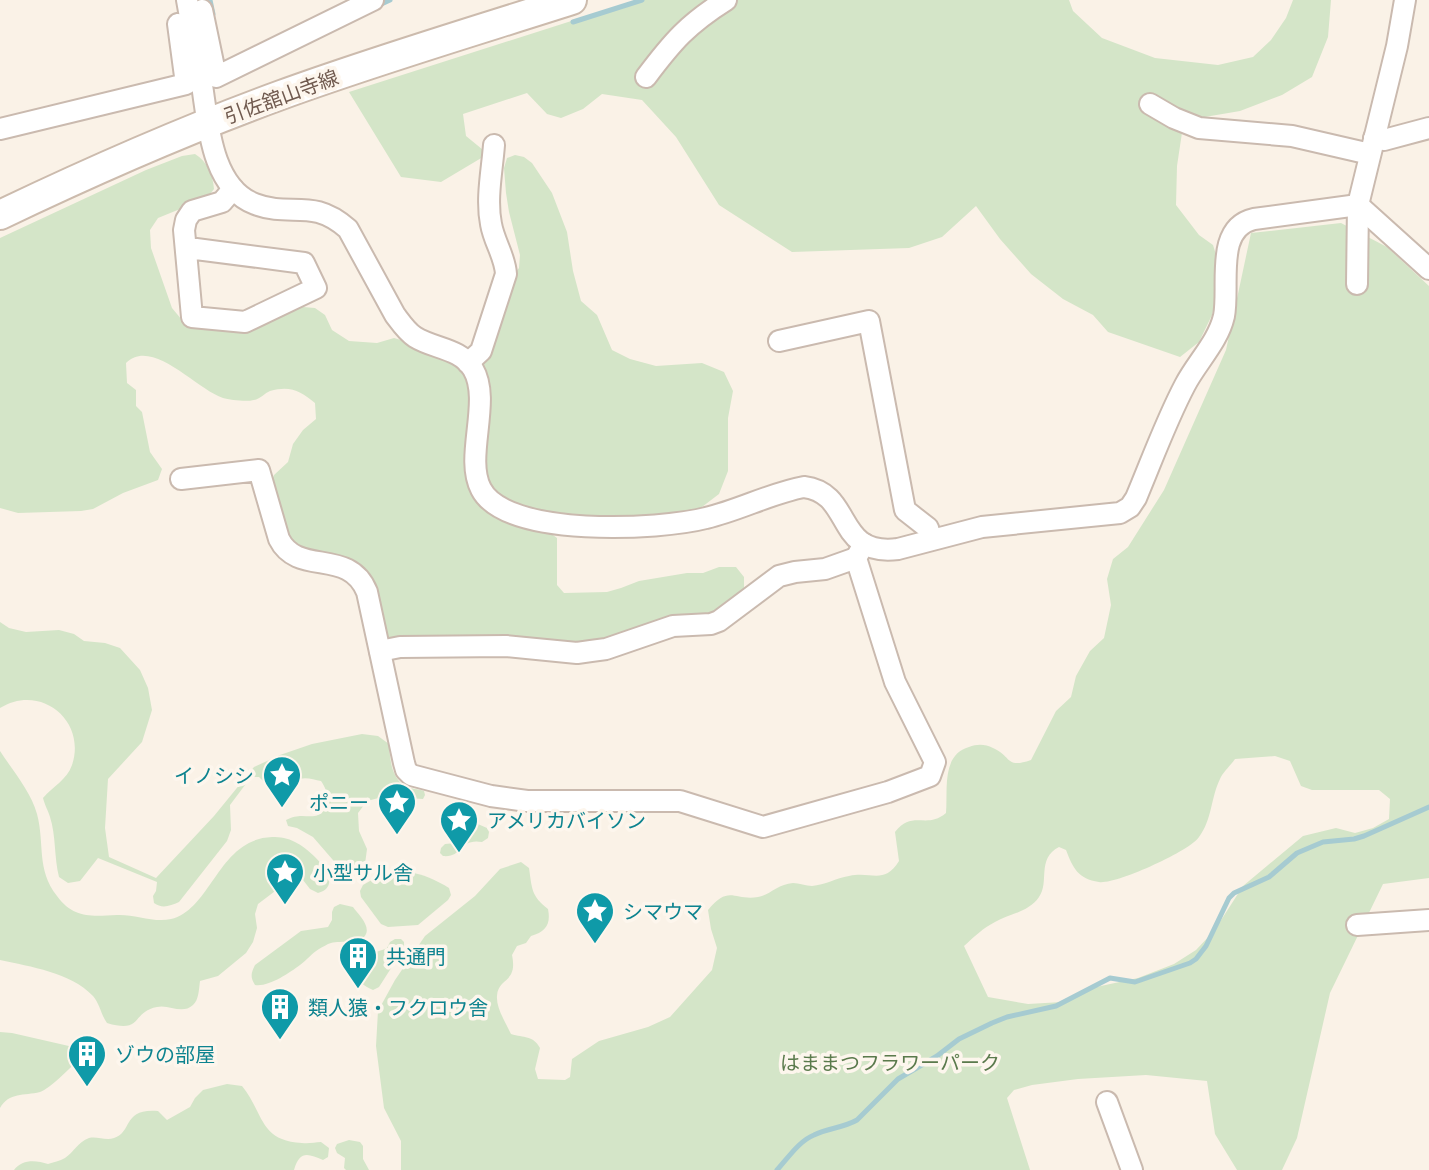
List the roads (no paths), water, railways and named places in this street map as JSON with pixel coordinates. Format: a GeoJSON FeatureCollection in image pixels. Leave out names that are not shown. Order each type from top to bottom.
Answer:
{"type":"FeatureCollection","features":[{"type":"Feature","properties":{"kind":"main road","name":"引佐舘山寺線"},"geometry":{"type":"LineString","coordinates":[[0,215],[104,166],[207,123],[325,80],[572,0]]}},
{"type":"Feature","properties":{"kind":"street"},"geometry":{"type":"LineString","coordinates":[[0,129],[186,84],[174,0]]}},
{"type":"Feature","properties":{"kind":"street"},"geometry":{"type":"LineString","coordinates":[[181,479],[259,470],[283,547],[298,557],[342,567],[362,581],[404,763],[411,775],[491,796],[527,801],[680,801],[763,827],[888,792],[930,776],[935,762],[895,682],[860,551],[825,493],[804,487],[708,518],[667,525],[558,524],[518,515],[489,501],[477,480],[479,395],[472,367],[462,357],[415,337],[404,328],[348,229],[336,218],[321,212],[256,205],[242,198],[223,174],[209,137],[187,0]]}},
{"type":"Feature","properties":{"kind":"street"},"geometry":{"type":"LineString","coordinates":[[200,0],[216,77],[373,0]]}},
{"type":"Feature","properties":{"kind":"street"},"geometry":{"type":"LineString","coordinates":[[646,77],[680,33],[726,0]]}},
{"type":"Feature","properties":{"kind":"street"},"geometry":{"type":"LineString","coordinates":[[1357,284],[1358,205],[1397,46],[1405,0]]}},
{"type":"Feature","properties":{"kind":"street"},"geometry":{"type":"LineString","coordinates":[[1150,104],[1199,128],[1372,146],[1429,128]]}},
{"type":"Feature","properties":{"kind":"street"},"geometry":{"type":"LineString","coordinates":[[468,363],[481,351],[506,274],[489,214],[494,145]]}},
{"type":"Feature","properties":{"kind":"street"},"geometry":{"type":"LineString","coordinates":[[186,250],[304,263],[316,288],[245,322],[192,317],[184,230],[186,220],[192,211],[222,202],[233,189]]}},
{"type":"Feature","properties":{"kind":"street"},"geometry":{"type":"LineString","coordinates":[[380,651],[400,647],[476,646],[520,646],[577,653],[606,649],[673,626],[719,621],[779,576],[825,569],[871,548],[884,551],[898,549],[968,529],[996,525],[1120,513],[1130,507],[1136,498],[1182,389],[1220,328],[1226,302],[1227,246],[1240,224],[1254,219],[1358,205],[1429,269]]}},
{"type":"Feature","properties":{"kind":"street"},"geometry":{"type":"LineString","coordinates":[[779,341],[869,321],[905,510],[928,528],[931,539]]}},
{"type":"Feature","properties":{"kind":"street"},"geometry":{"type":"LineString","coordinates":[[1357,925],[1429,920]]}},
{"type":"Feature","properties":{"kind":"street"},"geometry":{"type":"LineString","coordinates":[[1107,1102],[1132,1170]]}},
{"type":"Feature","properties":{"kind":"waterway"},"geometry":{"type":"LineString","coordinates":[[210,0],[213,14]]}},
{"type":"Feature","properties":{"kind":"waterway"},"geometry":{"type":"LineString","coordinates":[[377,6],[390,0]]}},
{"type":"Feature","properties":{"kind":"waterway"},"geometry":{"type":"LineString","coordinates":[[573,22],[642,0]]}},
{"type":"Feature","properties":{"kind":"waterway"},"geometry":{"type":"LineString","coordinates":[[777,1170],[803,1141],[857,1120],[898,1079],[959,1039],[1007,1017],[1056,1006],[1110,978],[1135,982],[1190,963],[1206,946],[1234,893],[1269,877],[1297,853],[1323,842],[1364,836],[1429,807]]}},
{"type":"Feature","properties":{"kind":"place","name":"イノシシ"},"geometry":{"type":"Point","coordinates":[282,809]}},
{"type":"Feature","properties":{"kind":"place","name":"ポニー"},"geometry":{"type":"Point","coordinates":[397,836]}},
{"type":"Feature","properties":{"kind":"place","name":"アメリカバイソン"},"geometry":{"type":"Point","coordinates":[459,854]}},
{"type":"Feature","properties":{"kind":"place","name":"小型サル舎"},"geometry":{"type":"Point","coordinates":[285,906]}},
{"type":"Feature","properties":{"kind":"place","name":"シマウマ"},"geometry":{"type":"Point","coordinates":[595,945]}},
{"type":"Feature","properties":{"kind":"place","name":"共通門"},"geometry":{"type":"Point","coordinates":[358,990]}},
{"type":"Feature","properties":{"kind":"place","name":"類人猿・フクロウ舎"},"geometry":{"type":"Point","coordinates":[280,1041]}},
{"type":"Feature","properties":{"kind":"place","name":"ゾウの部屋"},"geometry":{"type":"Point","coordinates":[87,1088]}},
{"type":"Feature","properties":{"kind":"park label","name":"はままつフラワーパーク"},"geometry":{"type":"Point","coordinates":[890,1062]}}]}
